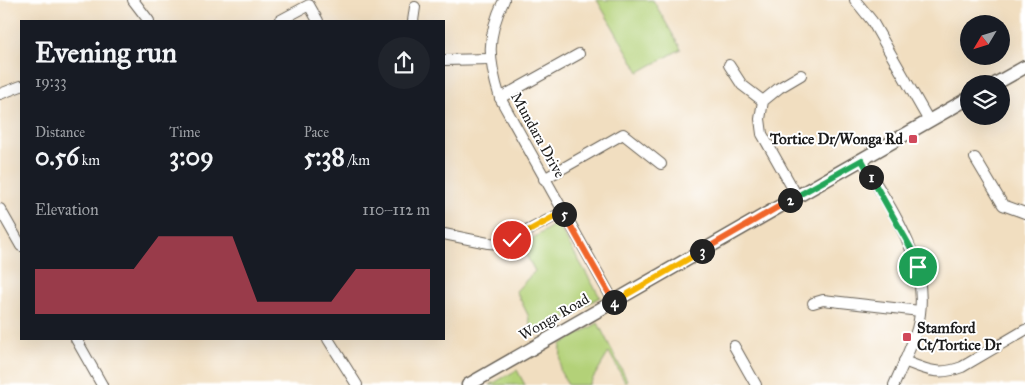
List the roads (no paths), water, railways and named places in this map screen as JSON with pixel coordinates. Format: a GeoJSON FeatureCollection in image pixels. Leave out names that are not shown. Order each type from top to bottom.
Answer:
{"type":"FeatureCollection","features":[{"type":"Feature","properties":{"kind":"main road"},"geometry":{"type":"LineString","coordinates":[[1010,76],[1025,67]]}},
{"type":"Feature","properties":{"kind":"main road","name":"Wonga Road"},"geometry":{"type":"LineString","coordinates":[[468,385],[960,103]]}},
{"type":"Feature","properties":{"kind":"street"},"geometry":{"type":"LineString","coordinates":[[133,0],[148,20]]}},
{"type":"Feature","properties":{"kind":"street","name":"Mundara Drive"},"geometry":{"type":"LineString","coordinates":[[504,0],[494,25],[490,59],[500,98],[614,302]]}},
{"type":"Feature","properties":{"kind":"street"},"geometry":{"type":"LineString","coordinates":[[856,0],[872,21],[929,120]]}},
{"type":"Feature","properties":{"kind":"street"},"geometry":{"type":"LineString","coordinates":[[281,20],[309,5],[317,20]]}},
{"type":"Feature","properties":{"kind":"street"},"geometry":{"type":"LineString","coordinates":[[413,20],[415,6]]}},
{"type":"Feature","properties":{"kind":"street"},"geometry":{"type":"LineString","coordinates":[[500,98],[579,54]]}},
{"type":"Feature","properties":{"kind":"street"},"geometry":{"type":"LineString","coordinates":[[445,60],[490,59]]}},
{"type":"Feature","properties":{"kind":"street"},"geometry":{"type":"LineString","coordinates":[[729,65],[742,85],[763,101]]}},
{"type":"Feature","properties":{"kind":"street"},"geometry":{"type":"LineString","coordinates":[[797,196],[762,134],[760,119],[763,101],[779,88],[801,75]]}},
{"type":"Feature","properties":{"kind":"street"},"geometry":{"type":"LineString","coordinates":[[0,94],[20,86]]}},
{"type":"Feature","properties":{"kind":"street"},"geometry":{"type":"LineString","coordinates":[[544,179],[623,134],[661,164]]}},
{"type":"Feature","properties":{"kind":"street"},"geometry":{"type":"LineString","coordinates":[[975,158],[1003,205],[1025,213]]}},
{"type":"Feature","properties":{"kind":"street"},"geometry":{"type":"LineString","coordinates":[[862,160],[912,250],[918,267],[921,289],[917,328],[894,385]]}},
{"type":"Feature","properties":{"kind":"street"},"geometry":{"type":"LineString","coordinates":[[0,209],[20,244]]}},
{"type":"Feature","properties":{"kind":"street"},"geometry":{"type":"LineString","coordinates":[[445,234],[502,244],[563,212]]}},
{"type":"Feature","properties":{"kind":"street"},"geometry":{"type":"LineString","coordinates":[[813,303],[823,300],[920,311]]}},
{"type":"Feature","properties":{"kind":"street"},"geometry":{"type":"LineString","coordinates":[[904,361],[930,372],[951,371],[962,367],[1025,330]]}},
{"type":"Feature","properties":{"kind":"street"},"geometry":{"type":"LineString","coordinates":[[77,340],[101,384]]}},
{"type":"Feature","properties":{"kind":"street"},"geometry":{"type":"LineString","coordinates":[[329,340],[357,385]]}},
{"type":"Feature","properties":{"kind":"street"},"geometry":{"type":"LineString","coordinates":[[734,346],[756,385]]}},
{"type":"Feature","properties":{"kind":"place","name":"Tortice Dr/Wonga Rd"},"geometry":{"type":"Point","coordinates":[913,139]}},
{"type":"Feature","properties":{"kind":"place","name":"Stamford Ct/Tortice Dr"},"geometry":{"type":"Point","coordinates":[907,337]}}]}
